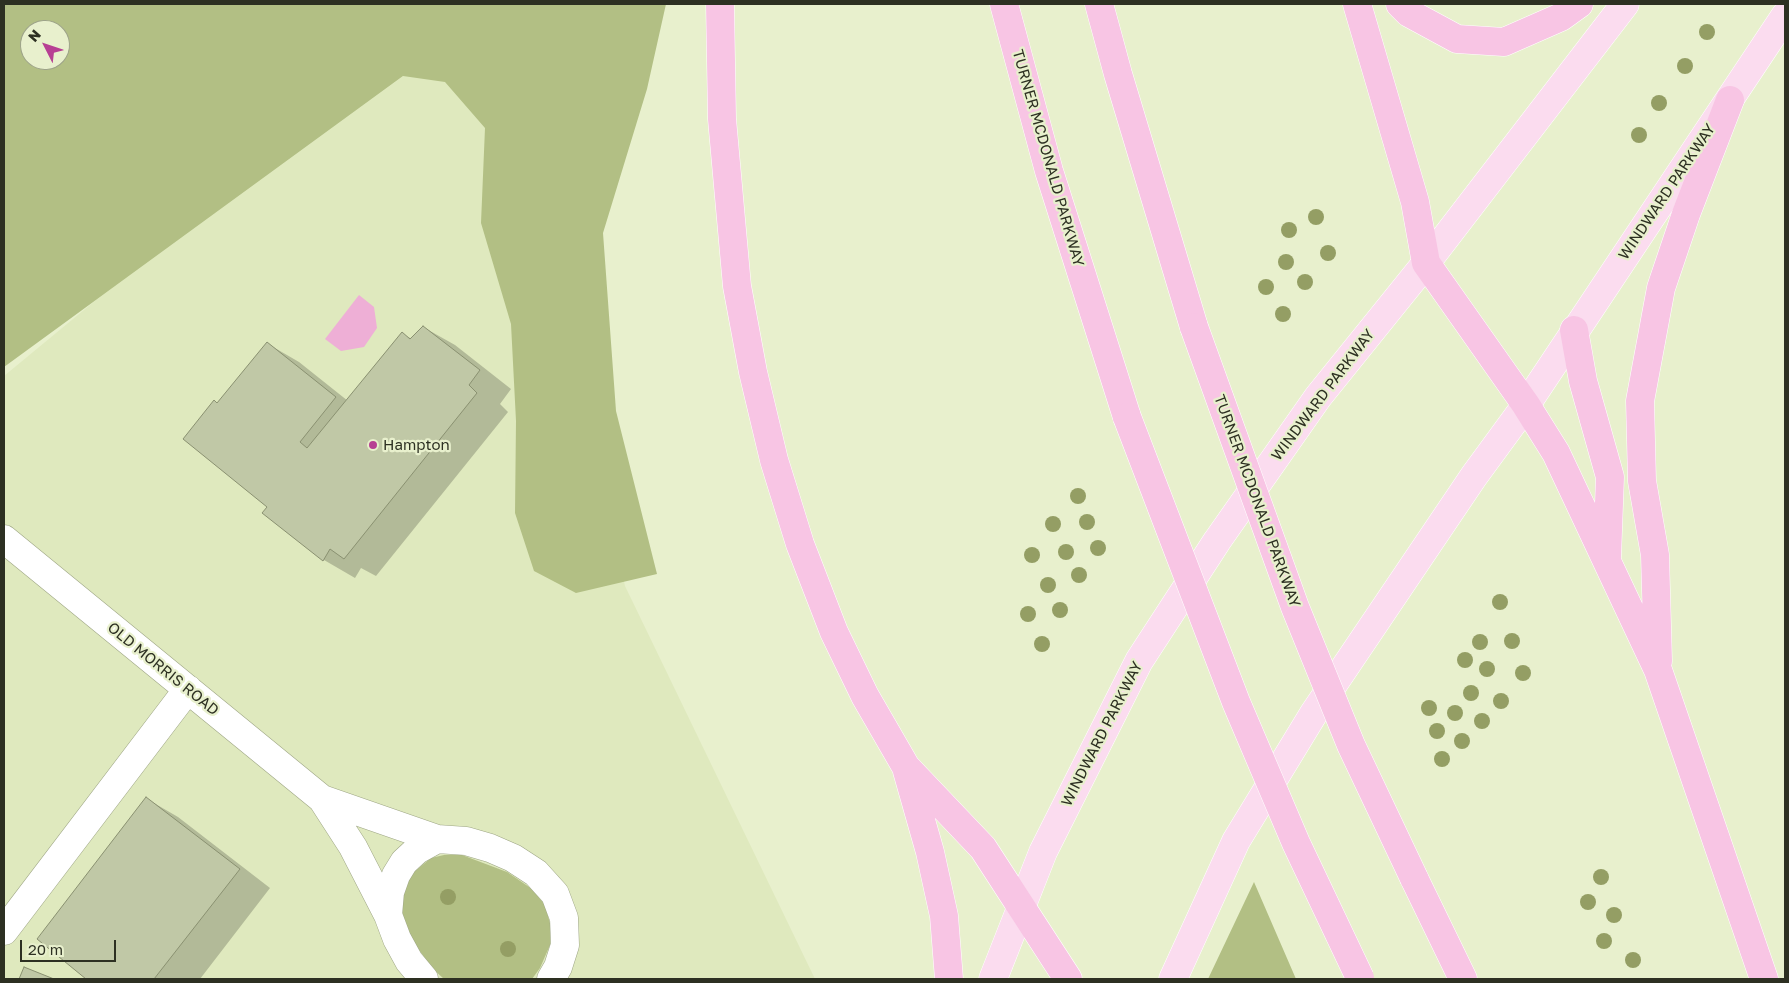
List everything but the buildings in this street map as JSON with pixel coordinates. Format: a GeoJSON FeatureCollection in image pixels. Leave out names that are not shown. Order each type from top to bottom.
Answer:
{"type":"FeatureCollection","features":[{"type":"Feature","properties":{"kind":"highway"},"geometry":{"type":"LineString","coordinates":[[720,4],[722,119],[737,286],[753,372],[774,460],[800,544],[834,632],[865,696],[906,767],[983,848],[1068,979]]}},
{"type":"Feature","properties":{"kind":"highway","name":"TURNER MCDONALD PARKWAY"},"geometry":{"type":"LineString","coordinates":[[1004,4],[1049,171],[1127,417],[1236,702],[1296,843],[1360,979]]}},
{"type":"Feature","properties":{"kind":"highway","name":"TURNER MCDONALD PARKWAY"},"geometry":{"type":"LineString","coordinates":[[1099,4],[1118,74],[1194,327],[1295,607],[1351,745],[1463,979]]}},
{"type":"Feature","properties":{"kind":"highway"},"geometry":{"type":"LineString","coordinates":[[1357,4],[1415,202],[1426,264],[1526,405],[1556,453],[1658,670],[1764,979]]}},
{"type":"Feature","properties":{"kind":"highway"},"geometry":{"type":"LineString","coordinates":[[1400,4],[1409,13],[1458,40],[1504,42],[1561,17],[1579,4]]}},
{"type":"Feature","properties":{"kind":"highway"},"geometry":{"type":"LineString","coordinates":[[1658,670],[1655,555],[1642,481],[1640,401],[1661,288],[1686,214],[1730,100]]}},
{"type":"Feature","properties":{"kind":"highway"},"geometry":{"type":"LineString","coordinates":[[1574,330],[1583,381],[1610,477],[1607,564]]}},
{"type":"Feature","properties":{"kind":"highway"},"geometry":{"type":"LineString","coordinates":[[906,767],[930,852],[944,916],[949,979]]}},
{"type":"Feature","properties":{"kind":"main road","name":"WINDWARD PARKWAY"},"geometry":{"type":"LineString","coordinates":[[993,979],[1042,852],[1138,661],[1218,541],[1318,397],[1426,264],[1624,4]]}},
{"type":"Feature","properties":{"kind":"main road","name":"WINDWARD PARKWAY"},"geometry":{"type":"LineString","coordinates":[[1173,979],[1236,841],[1308,722],[1474,476],[1526,405],[1574,330],[1785,16]]}},
{"type":"Feature","properties":{"kind":"street","name":"OLD MORRIS ROAD"},"geometry":{"type":"LineString","coordinates":[[5,542],[322,799],[353,847],[409,961],[424,979]]}},
{"type":"Feature","properties":{"kind":"street"},"geometry":{"type":"LineString","coordinates":[[4,931],[188,689]]}},
{"type":"Feature","properties":{"kind":"street","name":"OLD MORRIS ROAD"},"geometry":{"type":"LineString","coordinates":[[322,799],[437,839],[466,841],[513,858],[536,873],[555,894],[564,918],[565,945],[558,967],[551,979]]}},
{"type":"Feature","properties":{"kind":"street","name":"OLD MORRIS ROAD"},"geometry":{"type":"LineString","coordinates":[[388,915],[390,892],[396,875],[404,862],[417,850],[437,839]]}},
{"type":"Feature","properties":{"kind":"shaded area"},"geometry":{"type":"Polygon","coordinates":[[[4,4],[666,4],[647,89],[603,233],[616,411],[657,574],[576,593],[534,571],[515,513],[516,421],[511,324],[481,223],[485,128],[445,82],[403,76],[4,367],[4,4]]]}},
{"type":"Feature","properties":{"kind":"shaded area"},"geometry":{"type":"Polygon","coordinates":[[[502,4],[556,278],[625,586],[815,979],[4,979],[4,376],[96,300],[502,4]]]}},
{"type":"Feature","properties":{"kind":"shaded area"},"geometry":{"type":"Polygon","coordinates":[[[359,295],[374,307],[377,328],[364,347],[341,351],[325,339],[359,295]]]}},
{"type":"Feature","properties":{"kind":"shaded area"},"geometry":{"type":"Polygon","coordinates":[[[444,855],[462,855],[507,872],[532,889],[545,905],[551,927],[550,945],[540,968],[532,979],[444,979],[432,968],[412,940],[404,921],[401,904],[408,877],[431,858],[444,855]]]}},
{"type":"Feature","properties":{"kind":"shaded area"},"geometry":{"type":"Polygon","coordinates":[[[1254,882],[1296,979],[1208,979],[1254,882]]]}},
{"type":"Feature","properties":{"kind":"place","name":"Hampton"},"geometry":{"type":"Point","coordinates":[373,445]}}]}
